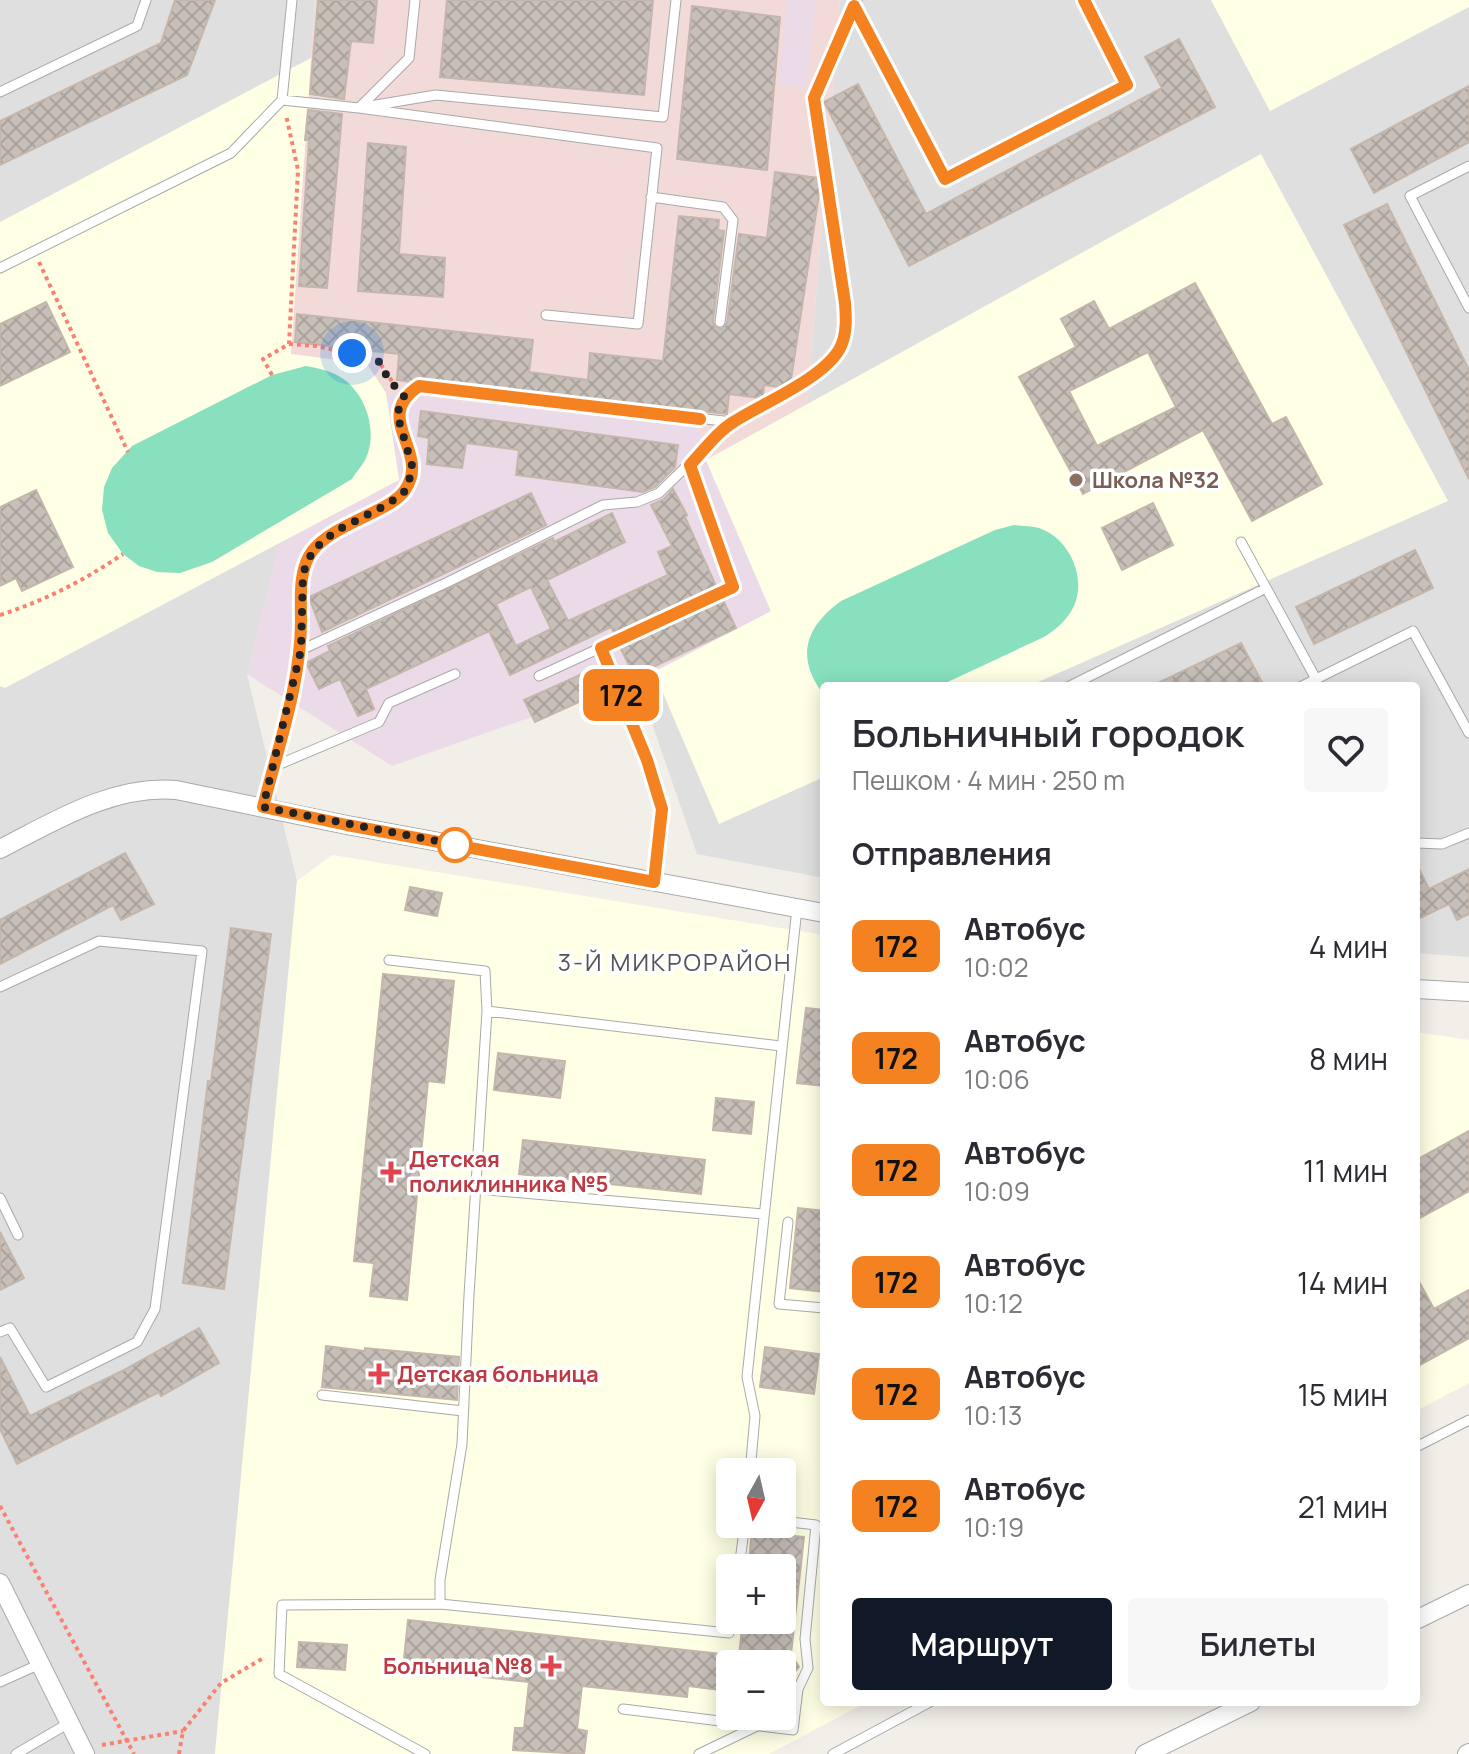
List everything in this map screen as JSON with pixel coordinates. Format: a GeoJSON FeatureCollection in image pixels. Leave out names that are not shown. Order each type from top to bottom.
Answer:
{"type":"FeatureCollection","features":[{"type":"Feature","properties":{"kind":"street"},"geometry":{"type":"LineString","coordinates":[[0,849],[65,815],[130,791],[152,788],[176,790],[347,825],[820,912]]}},
{"type":"Feature","properties":{"kind":"street"},"geometry":{"type":"LineString","coordinates":[[1420,989],[1469,992]]}},
{"type":"Feature","properties":{"kind":"street"},"geometry":{"type":"LineString","coordinates":[[0,1583],[84,1752]]}},
{"type":"Feature","properties":{"kind":"street"},"geometry":{"type":"LineString","coordinates":[[1420,1618],[1469,1594]]}},
{"type":"Feature","properties":{"kind":"street"},"geometry":{"type":"LineString","coordinates":[[1145,1754],[1227,1708]]}},
{"type":"Feature","properties":{"kind":"lane"},"geometry":{"type":"LineString","coordinates":[[0,92],[137,26],[146,0]]}},
{"type":"Feature","properties":{"kind":"lane"},"geometry":{"type":"LineString","coordinates":[[0,268],[231,153],[282,100],[292,0]]}},
{"type":"Feature","properties":{"kind":"lane"},"geometry":{"type":"LineString","coordinates":[[359,108],[409,58],[415,0]]}},
{"type":"Feature","properties":{"kind":"lane"},"geometry":{"type":"LineString","coordinates":[[359,108],[436,95],[663,117],[676,0]]}},
{"type":"Feature","properties":{"kind":"lane"},"geometry":{"type":"LineString","coordinates":[[856,3],[945,179],[1127,85],[1084,0]]}},
{"type":"Feature","properties":{"kind":"lane"},"geometry":{"type":"LineString","coordinates":[[301,650],[603,505],[637,502],[659,493],[732,422],[826,365],[841,347],[846,321],[814,98],[856,3]]}},
{"type":"Feature","properties":{"kind":"lane"},"geometry":{"type":"LineString","coordinates":[[282,100],[657,148],[638,324],[546,315]]}},
{"type":"Feature","properties":{"kind":"lane"},"geometry":{"type":"LineString","coordinates":[[1469,166],[1410,196],[1469,308]]}},
{"type":"Feature","properties":{"kind":"lane"},"geometry":{"type":"LineString","coordinates":[[651,197],[723,207],[733,220],[720,322]]}},
{"type":"Feature","properties":{"kind":"lane"},"geometry":{"type":"LineString","coordinates":[[263,807],[301,650],[303,573],[313,550],[336,531],[388,504],[405,491],[413,469],[397,414],[404,396],[419,386],[732,422]]}},
{"type":"Feature","properties":{"kind":"lane"},"geometry":{"type":"LineString","coordinates":[[539,676],[733,587],[690,465]]}},
{"type":"Feature","properties":{"kind":"lane"},"geometry":{"type":"LineString","coordinates":[[1241,542],[1316,679]]}},
{"type":"Feature","properties":{"kind":"lane"},"geometry":{"type":"LineString","coordinates":[[1078,682],[1266,588]]}},
{"type":"Feature","properties":{"kind":"lane"},"geometry":{"type":"LineString","coordinates":[[1310,682],[1413,631],[1469,733]]}},
{"type":"Feature","properties":{"kind":"lane"},"geometry":{"type":"LineString","coordinates":[[601,648],[647,760],[662,809],[654,882]]}},
{"type":"Feature","properties":{"kind":"lane"},"geometry":{"type":"LineString","coordinates":[[273,767],[379,722],[389,703],[455,674]]}},
{"type":"Feature","properties":{"kind":"lane"},"geometry":{"type":"LineString","coordinates":[[1420,843],[1442,844],[1469,833]]}},
{"type":"Feature","properties":{"kind":"lane"},"geometry":{"type":"LineString","coordinates":[[751,1458],[755,1416],[747,1377],[797,908]]}},
{"type":"Feature","properties":{"kind":"lane"},"geometry":{"type":"LineString","coordinates":[[0,987],[99,941],[202,951],[155,1309],[137,1342],[46,1387],[10,1328],[0,1332]]}},
{"type":"Feature","properties":{"kind":"lane"},"geometry":{"type":"LineString","coordinates":[[389,960],[485,971],[487,1011],[462,1444],[440,1580],[440,1604]]}},
{"type":"Feature","properties":{"kind":"lane"},"geometry":{"type":"LineString","coordinates":[[487,1011],[781,1046]]}},
{"type":"Feature","properties":{"kind":"lane"},"geometry":{"type":"LineString","coordinates":[[477,1189],[763,1214]]}},
{"type":"Feature","properties":{"kind":"lane"},"geometry":{"type":"LineString","coordinates":[[0,1198],[18,1235]]}},
{"type":"Feature","properties":{"kind":"lane"},"geometry":{"type":"LineString","coordinates":[[788,1222],[779,1304],[820,1308]]}},
{"type":"Feature","properties":{"kind":"lane"},"geometry":{"type":"LineString","coordinates":[[322,1395],[463,1411]]}},
{"type":"Feature","properties":{"kind":"lane"},"geometry":{"type":"LineString","coordinates":[[1420,1445],[1469,1420]]}},
{"type":"Feature","properties":{"kind":"lane"},"geometry":{"type":"LineString","coordinates":[[796,1523],[816,1525],[805,1639],[808,1668],[798,1689],[796,1705]]}},
{"type":"Feature","properties":{"kind":"lane"},"geometry":{"type":"LineString","coordinates":[[425,1754],[279,1674],[282,1605],[440,1604],[716,1632]]}},
{"type":"Feature","properties":{"kind":"lane"},"geometry":{"type":"LineString","coordinates":[[0,1682],[40,1664]]}},
{"type":"Feature","properties":{"kind":"lane"},"geometry":{"type":"LineString","coordinates":[[833,1754],[923,1706]]}},
{"type":"Feature","properties":{"kind":"lane"},"geometry":{"type":"LineString","coordinates":[[623,1709],[716,1721]]}},
{"type":"Feature","properties":{"kind":"lane"},"geometry":{"type":"LineString","coordinates":[[16,1754],[69,1723]]}},
{"type":"Feature","properties":{"kind":"lane"},"geometry":{"type":"LineString","coordinates":[[699,1754],[750,1730]]}},
{"type":"Feature","properties":{"kind":"path"},"geometry":{"type":"LineString","coordinates":[[282,100],[298,170],[289,344]]}},
{"type":"Feature","properties":{"kind":"path"},"geometry":{"type":"LineString","coordinates":[[37,258],[128,452]]}},
{"type":"Feature","properties":{"kind":"path"},"geometry":{"type":"LineString","coordinates":[[272,375],[263,359],[289,344],[317,346],[378,360],[389,380],[404,396]]}},
{"type":"Feature","properties":{"kind":"path"},"geometry":{"type":"LineString","coordinates":[[0,615],[44,601],[123,554]]}},
{"type":"Feature","properties":{"kind":"path"},"geometry":{"type":"LineString","coordinates":[[0,1506],[134,1754]]}},
{"type":"Feature","properties":{"kind":"path"},"geometry":{"type":"LineString","coordinates":[[179,1754],[183,1731],[221,1683],[280,1647]]}},
{"type":"Feature","properties":{"kind":"path"},"geometry":{"type":"LineString","coordinates":[[84,1752],[183,1731]]}},
{"type":"Feature","properties":{"kind":"shaded area"},"geometry":{"type":"Polygon","coordinates":[[[0,0],[315,0],[291,354],[386,393],[247,674],[297,881],[215,1754],[0,1754],[0,0]]]}},
{"type":"Feature","properties":{"kind":"shaded area"},"geometry":{"type":"Polygon","coordinates":[[[315,0],[840,0],[807,405],[706,460],[699,427],[386,393],[367,364],[291,354],[315,0]]]}},
{"type":"Feature","properties":{"kind":"shaded area"},"geometry":{"type":"Polygon","coordinates":[[[787,0],[816,0],[806,87],[778,84],[787,0]]]}},
{"type":"Feature","properties":{"kind":"shaded area"},"geometry":{"type":"Polygon","coordinates":[[[840,0],[1469,0],[1469,957],[1420,953],[1420,682],[820,682],[820,877],[697,854],[637,680],[771,612],[807,405],[840,0]]]}},
{"type":"Feature","properties":{"kind":"shaded area"},"geometry":{"type":"Polygon","coordinates":[[[1211,0],[1469,0],[1469,7],[1270,111],[1211,0]]]}},
{"type":"Feature","properties":{"kind":"shaded area"},"geometry":{"type":"Polygon","coordinates":[[[311,58],[291,354],[367,364],[386,393],[399,480],[5,688],[0,686],[0,222],[311,58]]]}},
{"type":"Feature","properties":{"kind":"shaded area","name":"Школа №32"},"geometry":{"type":"Polygon","coordinates":[[[1261,154],[1448,501],[1038,682],[820,682],[820,779],[719,824],[654,672],[771,611],[706,460],[1261,154]]]}},
{"type":"Feature","properties":{"kind":"shaded area"},"geometry":{"type":"Polygon","coordinates":[[[386,393],[699,427],[706,460],[771,612],[637,680],[392,766],[247,674],[280,541],[399,480],[386,393]]]}},
{"type":"Feature","properties":{"kind":"shaded area"},"geometry":{"type":"Polygon","coordinates":[[[332,855],[820,934],[820,1706],[859,1706],[769,1754],[215,1754],[297,881],[332,855]]]}},
{"type":"Feature","properties":{"kind":"shaded area"},"geometry":{"type":"Polygon","coordinates":[[[1420,1033],[1469,1040],[1469,1383],[1420,1409],[1420,1033]]]}},
{"type":"Feature","properties":{"kind":"green space"},"geometry":{"type":"Polygon","coordinates":[[[306,366],[347,381],[366,411],[370,423],[370,447],[365,461],[352,479],[212,562],[180,573],[157,572],[139,566],[123,554],[108,533],[102,510],[104,487],[112,468],[132,446],[272,375],[306,366]]]}},
{"type":"Feature","properties":{"kind":"green space"},"geometry":{"type":"Polygon","coordinates":[[[1014,525],[1036,527],[1050,533],[1067,549],[1077,571],[1078,583],[1074,606],[1065,620],[1044,637],[948,682],[820,682],[820,689],[809,668],[808,644],[819,621],[829,611],[841,601],[995,530],[1014,525]]]}},
{"type":"Feature","properties":{"kind":"building"},"geometry":{"type":"Polygon","coordinates":[[[175,0],[215,0],[187,75],[0,165],[0,121],[161,43],[175,0]]]}},
{"type":"Feature","properties":{"kind":"building"},"geometry":{"type":"Polygon","coordinates":[[[318,0],[377,0],[373,43],[351,41],[344,99],[310,94],[318,0]]]}},
{"type":"Feature","properties":{"kind":"building"},"geometry":{"type":"Polygon","coordinates":[[[447,0],[653,0],[644,95],[440,77],[447,0]]]}},
{"type":"Feature","properties":{"kind":"building"},"geometry":{"type":"Polygon","coordinates":[[[692,6],[780,17],[767,170],[677,159],[692,6]]]}},
{"type":"Feature","properties":{"kind":"building"},"geometry":{"type":"Polygon","coordinates":[[[1179,39],[1215,107],[909,266],[824,102],[858,84],[926,214],[1162,88],[1145,57],[1179,39]]]}},
{"type":"Feature","properties":{"kind":"building"},"geometry":{"type":"Polygon","coordinates":[[[1469,86],[1469,142],[1374,193],[1351,149],[1469,86]]]}},
{"type":"Feature","properties":{"kind":"building"},"geometry":{"type":"Polygon","coordinates":[[[308,110],[342,114],[327,288],[299,286],[309,140],[305,140],[308,110]]]}},
{"type":"Feature","properties":{"kind":"building"},"geometry":{"type":"Polygon","coordinates":[[[368,143],[406,147],[399,254],[445,258],[443,297],[358,291],[368,143]]]}},
{"type":"Feature","properties":{"kind":"building"},"geometry":{"type":"Polygon","coordinates":[[[775,172],[818,178],[820,187],[791,380],[779,387],[764,385],[763,396],[759,398],[729,394],[727,414],[420,379],[411,382],[397,380],[399,354],[295,342],[297,314],[533,340],[529,372],[588,380],[590,353],[663,361],[679,216],[719,220],[718,230],[724,231],[713,321],[715,327],[722,329],[727,323],[739,234],[767,238],[775,172]]]}},
{"type":"Feature","properties":{"kind":"building"},"geometry":{"type":"Polygon","coordinates":[[[1387,204],[1469,370],[1469,479],[1344,225],[1387,204]]]}},
{"type":"Feature","properties":{"kind":"building"},"geometry":{"type":"Polygon","coordinates":[[[1195,283],[1272,424],[1286,417],[1322,484],[1252,521],[1203,430],[1083,494],[1019,377],[1076,347],[1061,319],[1094,301],[1109,329],[1195,283]],[[1148,352],[1069,391],[1097,446],[1176,407],[1148,352]]]}},
{"type":"Feature","properties":{"kind":"building"},"geometry":{"type":"Polygon","coordinates":[[[46,302],[70,352],[0,386],[0,324],[46,302]]]}},
{"type":"Feature","properties":{"kind":"building"},"geometry":{"type":"Polygon","coordinates":[[[421,411],[678,445],[675,467],[655,487],[643,492],[516,475],[519,450],[466,443],[462,468],[427,464],[429,438],[418,436],[421,411]]]}},
{"type":"Feature","properties":{"kind":"building"},"geometry":{"type":"Polygon","coordinates":[[[673,489],[716,586],[614,633],[611,627],[510,675],[489,631],[366,689],[374,709],[358,716],[340,679],[319,689],[306,663],[330,651],[328,646],[612,513],[625,542],[547,580],[568,621],[668,575],[658,552],[672,546],[651,505],[664,499],[673,489]],[[531,587],[496,604],[516,646],[551,629],[531,587]]]}},
{"type":"Feature","properties":{"kind":"building"},"geometry":{"type":"Polygon","coordinates":[[[36,490],[73,567],[22,591],[16,578],[0,586],[0,507],[36,490]]]}},
{"type":"Feature","properties":{"kind":"building"},"geometry":{"type":"Polygon","coordinates":[[[531,493],[546,525],[322,632],[309,597],[531,493]]]}},
{"type":"Feature","properties":{"kind":"building"},"geometry":{"type":"Polygon","coordinates":[[[1153,503],[1173,545],[1122,570],[1102,528],[1153,503]]]}},
{"type":"Feature","properties":{"kind":"building"},"geometry":{"type":"Polygon","coordinates":[[[1415,550],[1433,588],[1314,644],[1296,607],[1415,550]]]}},
{"type":"Feature","properties":{"kind":"building"},"geometry":{"type":"Polygon","coordinates":[[[723,600],[736,628],[634,676],[620,647],[723,600]]]}},
{"type":"Feature","properties":{"kind":"building"},"geometry":{"type":"Polygon","coordinates":[[[1241,643],[1262,682],[1160,682],[1241,643]]]}},
{"type":"Feature","properties":{"kind":"building"},"geometry":{"type":"Polygon","coordinates":[[[591,670],[601,692],[535,722],[524,700],[591,670]]]}},
{"type":"Feature","properties":{"kind":"building"},"geometry":{"type":"Polygon","coordinates":[[[125,853],[154,904],[121,920],[113,905],[0,964],[0,920],[125,853]]]}},
{"type":"Feature","properties":{"kind":"building"},"geometry":{"type":"Polygon","coordinates":[[[1469,869],[1469,914],[1457,920],[1449,904],[1420,918],[1420,871],[1429,889],[1469,869]]]}},
{"type":"Feature","properties":{"kind":"building"},"geometry":{"type":"Polygon","coordinates":[[[410,887],[442,893],[437,916],[405,910],[410,887]]]}},
{"type":"Feature","properties":{"kind":"building"},"geometry":{"type":"Polygon","coordinates":[[[231,928],[271,934],[224,1289],[183,1283],[231,928]]]}},
{"type":"Feature","properties":{"kind":"building","name":"Детская поликлинника №5"},"geometry":{"type":"Polygon","coordinates":[[[383,974],[454,981],[444,1083],[428,1081],[407,1300],[370,1296],[374,1263],[354,1261],[383,974]]]}},
{"type":"Feature","properties":{"kind":"building"},"geometry":{"type":"Polygon","coordinates":[[[806,1008],[820,1010],[820,1086],[797,1083],[806,1008]]]}},
{"type":"Feature","properties":{"kind":"building"},"geometry":{"type":"Polygon","coordinates":[[[498,1053],[565,1061],[560,1098],[494,1090],[498,1053]]]}},
{"type":"Feature","properties":{"kind":"building"},"geometry":{"type":"Polygon","coordinates":[[[716,1098],[754,1102],[751,1134],[713,1130],[716,1098]]]}},
{"type":"Feature","properties":{"kind":"building"},"geometry":{"type":"Polygon","coordinates":[[[1469,1131],[1469,1191],[1420,1218],[1420,1158],[1469,1131]]]}},
{"type":"Feature","properties":{"kind":"building"},"geometry":{"type":"Polygon","coordinates":[[[523,1140],[705,1160],[701,1194],[519,1174],[523,1140]]]}},
{"type":"Feature","properties":{"kind":"building"},"geometry":{"type":"Polygon","coordinates":[[[798,1208],[820,1211],[820,1292],[790,1288],[798,1208]]]}},
{"type":"Feature","properties":{"kind":"building"},"geometry":{"type":"Polygon","coordinates":[[[0,1232],[24,1278],[0,1290],[0,1232]]]}},
{"type":"Feature","properties":{"kind":"building"},"geometry":{"type":"Polygon","coordinates":[[[1420,1283],[1434,1309],[1469,1290],[1469,1338],[1420,1365],[1420,1283]]]}},
{"type":"Feature","properties":{"kind":"building"},"geometry":{"type":"Polygon","coordinates":[[[199,1328],[219,1363],[161,1396],[159,1392],[17,1464],[0,1429],[0,1357],[30,1416],[122,1371],[199,1328]]]}},
{"type":"Feature","properties":{"kind":"building"},"geometry":{"type":"Polygon","coordinates":[[[326,1346],[459,1357],[457,1400],[322,1387],[326,1346]]]}},
{"type":"Feature","properties":{"kind":"building"},"geometry":{"type":"Polygon","coordinates":[[[765,1347],[819,1354],[814,1394],[760,1387],[765,1347]]]}},
{"type":"Feature","properties":{"kind":"building"},"geometry":{"type":"Polygon","coordinates":[[[804,1537],[796,1609],[796,1554],[750,1554],[751,1538],[804,1537]]]}},
{"type":"Feature","properties":{"kind":"building"},"geometry":{"type":"Polygon","coordinates":[[[408,1620],[716,1653],[716,1689],[688,1686],[687,1697],[582,1686],[577,1729],[587,1731],[584,1754],[513,1750],[515,1728],[524,1728],[529,1682],[403,1668],[408,1620]]]}},
{"type":"Feature","properties":{"kind":"building"},"geometry":{"type":"Polygon","coordinates":[[[741,1634],[793,1634],[791,1650],[740,1650],[741,1634]]]}},
{"type":"Feature","properties":{"kind":"building"},"geometry":{"type":"Polygon","coordinates":[[[299,1642],[347,1645],[345,1670],[297,1667],[299,1642]]]}},
{"type":"Feature","properties":{"kind":"bus line","name":"172"},"geometry":{"type":"LineString","coordinates":[[700,419],[419,386],[404,396],[397,414],[413,469],[405,491],[388,504],[336,531],[313,550],[303,573],[301,650],[263,807],[654,882],[662,809],[647,760],[601,648],[733,587],[690,465],[732,422],[826,365],[841,347],[846,321],[845,303],[814,98],[854,6],[945,179],[1127,85],[1084,0]]}},
{"type":"Feature","properties":{"kind":"place","name":"Школа №32"},"geometry":{"type":"Point","coordinates":[1076,480]}},
{"type":"Feature","properties":{"kind":"place","name":"Детская поликлинника №5"},"geometry":{"type":"Point","coordinates":[391,1172]}},
{"type":"Feature","properties":{"kind":"place","name":"Детская больница"},"geometry":{"type":"Point","coordinates":[379,1374]}},
{"type":"Feature","properties":{"kind":"place","name":"Больница №8"},"geometry":{"type":"Point","coordinates":[551,1666]}},
{"type":"Feature","properties":{"kind":"district","name":"3-Й МИКРОРАЙОН"},"geometry":{"type":"Point","coordinates":[675,961]}},
{"type":"Feature","properties":{"kind":"route"},"geometry":{"type":"LineString","coordinates":[[352,353],[378,360],[389,380],[404,396],[397,414],[413,469],[405,491],[388,504],[336,531],[313,550],[303,573],[301,650],[263,807],[458,845],[455,845]]}}]}
